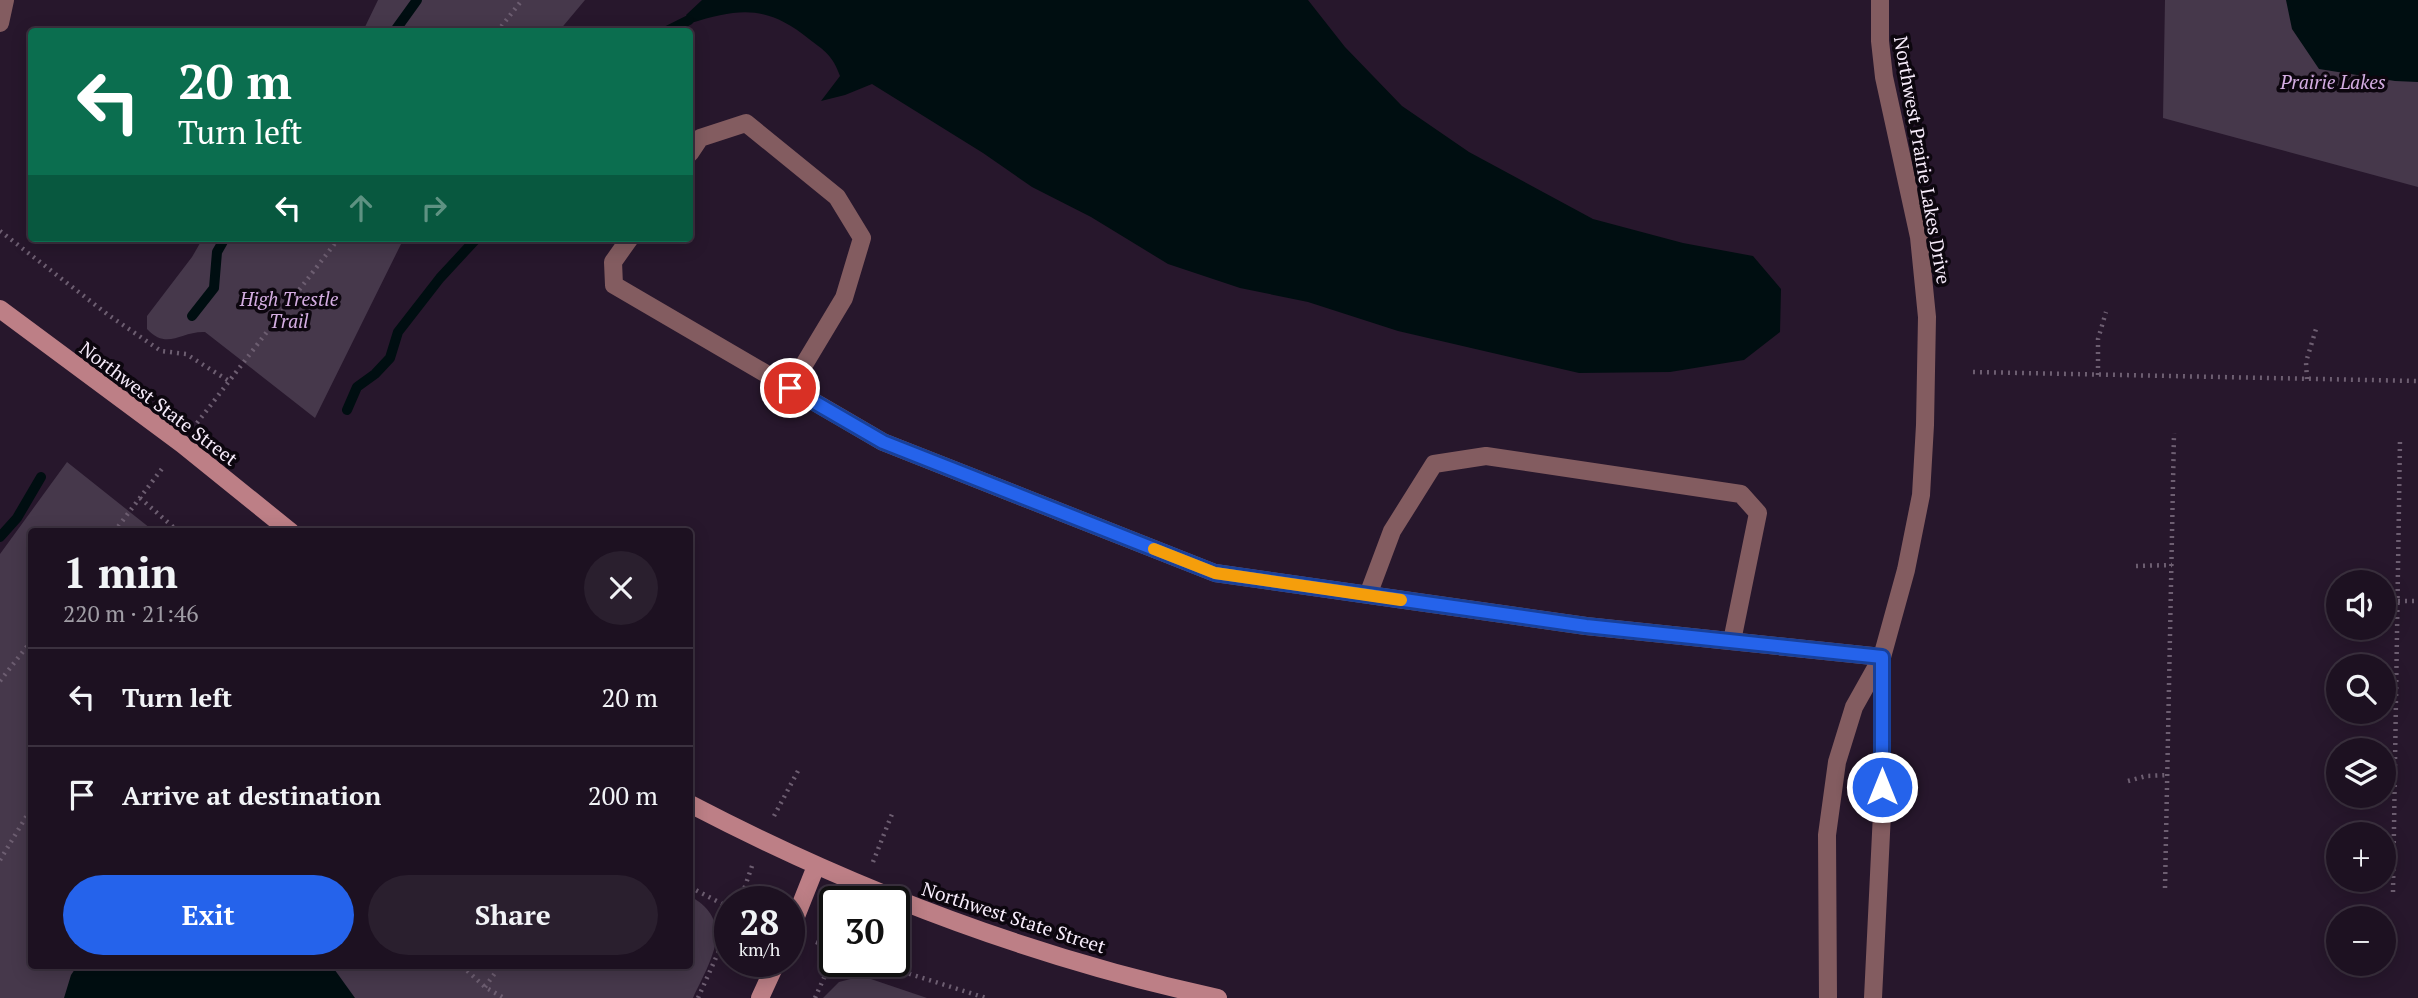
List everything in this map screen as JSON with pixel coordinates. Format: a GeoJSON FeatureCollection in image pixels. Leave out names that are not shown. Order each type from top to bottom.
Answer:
{"type":"FeatureCollection","features":[{"type":"Feature","properties":{"kind":"main road","name":"Northwest State Street"},"geometry":{"type":"LineString","coordinates":[[0,309],[182,444],[286,528]]}},
{"type":"Feature","properties":{"kind":"main road","name":"Northwest State Street"},"geometry":{"type":"LineString","coordinates":[[693,806],[761,841],[894,899],[995,936],[1131,976],[1218,998]]}},
{"type":"Feature","properties":{"kind":"main road"},"geometry":{"type":"LineString","coordinates":[[805,894],[816,866]]}},
{"type":"Feature","properties":{"kind":"main road"},"geometry":{"type":"LineString","coordinates":[[760,998],[770,977]]}},
{"type":"Feature","properties":{"kind":"street"},"geometry":{"type":"LineString","coordinates":[[0,23],[5,0]]}},
{"type":"Feature","properties":{"kind":"street","name":"Northwest Prairie Lakes Drive"},"geometry":{"type":"LineString","coordinates":[[1828,998],[1827,835],[1837,762],[1854,707],[1882,657],[1906,570],[1921,495],[1927,317],[1919,237],[1884,78],[1880,0]]}},
{"type":"Feature","properties":{"kind":"street"},"geometry":{"type":"LineString","coordinates":[[693,148],[700,138],[746,123],[837,197],[862,237],[844,298],[790,388]]}},
{"type":"Feature","properties":{"kind":"street"},"geometry":{"type":"LineString","coordinates":[[627,242],[613,262],[614,285],[883,442],[1215,573],[1586,626],[1882,657]]}},
{"type":"Feature","properties":{"kind":"street"},"geometry":{"type":"LineString","coordinates":[[1368,595],[1392,531],[1434,464],[1486,456],[1741,494],[1758,513],[1732,641]]}},
{"type":"Feature","properties":{"kind":"street","name":"Northwest Prairie Lakes Drive"},"geometry":{"type":"LineString","coordinates":[[1873,998],[1882,813],[1882,657]]}},
{"type":"Feature","properties":{"kind":"path"},"geometry":{"type":"LineString","coordinates":[[501,28],[522,0]]}},
{"type":"Feature","properties":{"kind":"path"},"geometry":{"type":"LineString","coordinates":[[0,231],[107,314],[161,351],[186,355],[229,381]]}},
{"type":"Feature","properties":{"kind":"path"},"geometry":{"type":"LineString","coordinates":[[206,411],[336,242]]}},
{"type":"Feature","properties":{"kind":"path"},"geometry":{"type":"LineString","coordinates":[[2098,375],[2098,339],[2106,312]]}},
{"type":"Feature","properties":{"kind":"path"},"geometry":{"type":"LineString","coordinates":[[2307,379],[2306,362],[2316,329]]}},
{"type":"Feature","properties":{"kind":"path"},"geometry":{"type":"LineString","coordinates":[[1973,372],[2418,381]]}},
{"type":"Feature","properties":{"kind":"path"},"geometry":{"type":"LineString","coordinates":[[2165,888],[2174,433]]}},
{"type":"Feature","properties":{"kind":"path"},"geometry":{"type":"LineString","coordinates":[[2394,822],[2400,439]]}},
{"type":"Feature","properties":{"kind":"path"},"geometry":{"type":"LineString","coordinates":[[117,528],[159,473]]}},
{"type":"Feature","properties":{"kind":"path"},"geometry":{"type":"LineString","coordinates":[[140,498],[174,528]]}},
{"type":"Feature","properties":{"kind":"path"},"geometry":{"type":"LineString","coordinates":[[2136,566],[2172,565]]}},
{"type":"Feature","properties":{"kind":"path"},"geometry":{"type":"LineString","coordinates":[[2398,601],[2418,601]]}},
{"type":"Feature","properties":{"kind":"path"},"geometry":{"type":"LineString","coordinates":[[0,681],[28,645]]}},
{"type":"Feature","properties":{"kind":"path"},"geometry":{"type":"LineString","coordinates":[[2128,781],[2146,776],[2167,775]]}},
{"type":"Feature","properties":{"kind":"path"},"geometry":{"type":"LineString","coordinates":[[0,860],[28,814]]}},
{"type":"Feature","properties":{"kind":"path"},"geometry":{"type":"LineString","coordinates":[[693,889],[714,900]]}},
{"type":"Feature","properties":{"kind":"path"},"geometry":{"type":"LineString","coordinates":[[698,998],[714,962]]}},
{"type":"Feature","properties":{"kind":"path"},"geometry":{"type":"LineString","coordinates":[[465,969],[485,987],[504,998]]}},
{"type":"Feature","properties":{"kind":"path"},"geometry":{"type":"LineString","coordinates":[[485,987],[498,969]]}},
{"type":"Feature","properties":{"kind":"path"},"geometry":{"type":"LineString","coordinates":[[910,974],[986,998]]}},
{"type":"Feature","properties":{"kind":"path"},"geometry":{"type":"LineString","coordinates":[[815,998],[824,977]]}},
{"type":"Feature","properties":{"kind":"green space"},"geometry":{"type":"Polygon","coordinates":[[[378,0],[585,0],[562,28],[364,28],[378,0]]]}},
{"type":"Feature","properties":{"kind":"green space","name":"Prairie Lakes"},"geometry":{"type":"Polygon","coordinates":[[[2165,0],[2418,0],[2418,187],[2163,118],[2165,0]]]}},
{"type":"Feature","properties":{"kind":"green space","name":"High Trestle Trail"},"geometry":{"type":"Polygon","coordinates":[[[201,242],[402,242],[315,418],[205,332],[161,339],[147,329],[147,316],[201,242]]]}},
{"type":"Feature","properties":{"kind":"green space"},"geometry":{"type":"Polygon","coordinates":[[[67,462],[150,528],[28,528],[28,969],[693,969],[693,898],[704,906],[714,922],[714,950],[693,998],[0,998],[0,554],[67,462]]]}},
{"type":"Feature","properties":{"kind":"green space"},"geometry":{"type":"Polygon","coordinates":[[[865,977],[927,998],[823,998],[839,982],[865,977]]]}},
{"type":"Feature","properties":{"kind":"shaded area"},"geometry":{"type":"Polygon","coordinates":[[[702,0],[1308,0],[1345,47],[1402,106],[1469,152],[1593,219],[1683,243],[1753,256],[1781,289],[1780,332],[1744,360],[1670,372],[1579,373],[1398,331],[1308,302],[1240,288],[1168,264],[1091,217],[1032,187],[872,84],[821,101],[840,76],[824,51],[794,28],[766,15],[724,14],[691,23],[686,15],[702,0]]]}},
{"type":"Feature","properties":{"kind":"shaded area"},"geometry":{"type":"Polygon","coordinates":[[[2286,0],[2418,0],[2418,82],[2319,69],[2292,29],[2286,0]]]}},
{"type":"Feature","properties":{"kind":"shaded area"},"geometry":{"type":"Polygon","coordinates":[[[75,969],[334,969],[355,998],[64,998],[75,969]]]}},
{"type":"Feature","properties":{"kind":"waterway"},"geometry":{"type":"LineString","coordinates":[[397,28],[417,0]]}},
{"type":"Feature","properties":{"kind":"waterway"},"geometry":{"type":"LineString","coordinates":[[673,28],[689,20]]}},
{"type":"Feature","properties":{"kind":"waterway"},"geometry":{"type":"LineString","coordinates":[[192,316],[214,288],[217,252],[223,242]]}},
{"type":"Feature","properties":{"kind":"waterway"},"geometry":{"type":"LineString","coordinates":[[347,410],[357,387],[375,374],[390,358],[398,332],[440,278],[473,242]]}},
{"type":"Feature","properties":{"kind":"waterway"},"geometry":{"type":"LineString","coordinates":[[0,537],[17,518],[41,477]]}},
{"type":"Feature","properties":{"kind":"slow traffic"},"geometry":{"type":"LineString","coordinates":[[1154,549],[1215,573],[1401,600]]}},
{"type":"Feature","properties":{"kind":"route"},"geometry":{"type":"LineString","coordinates":[[790,388],[883,442],[1215,573],[1586,626],[1882,657],[1882,787]]}}]}
